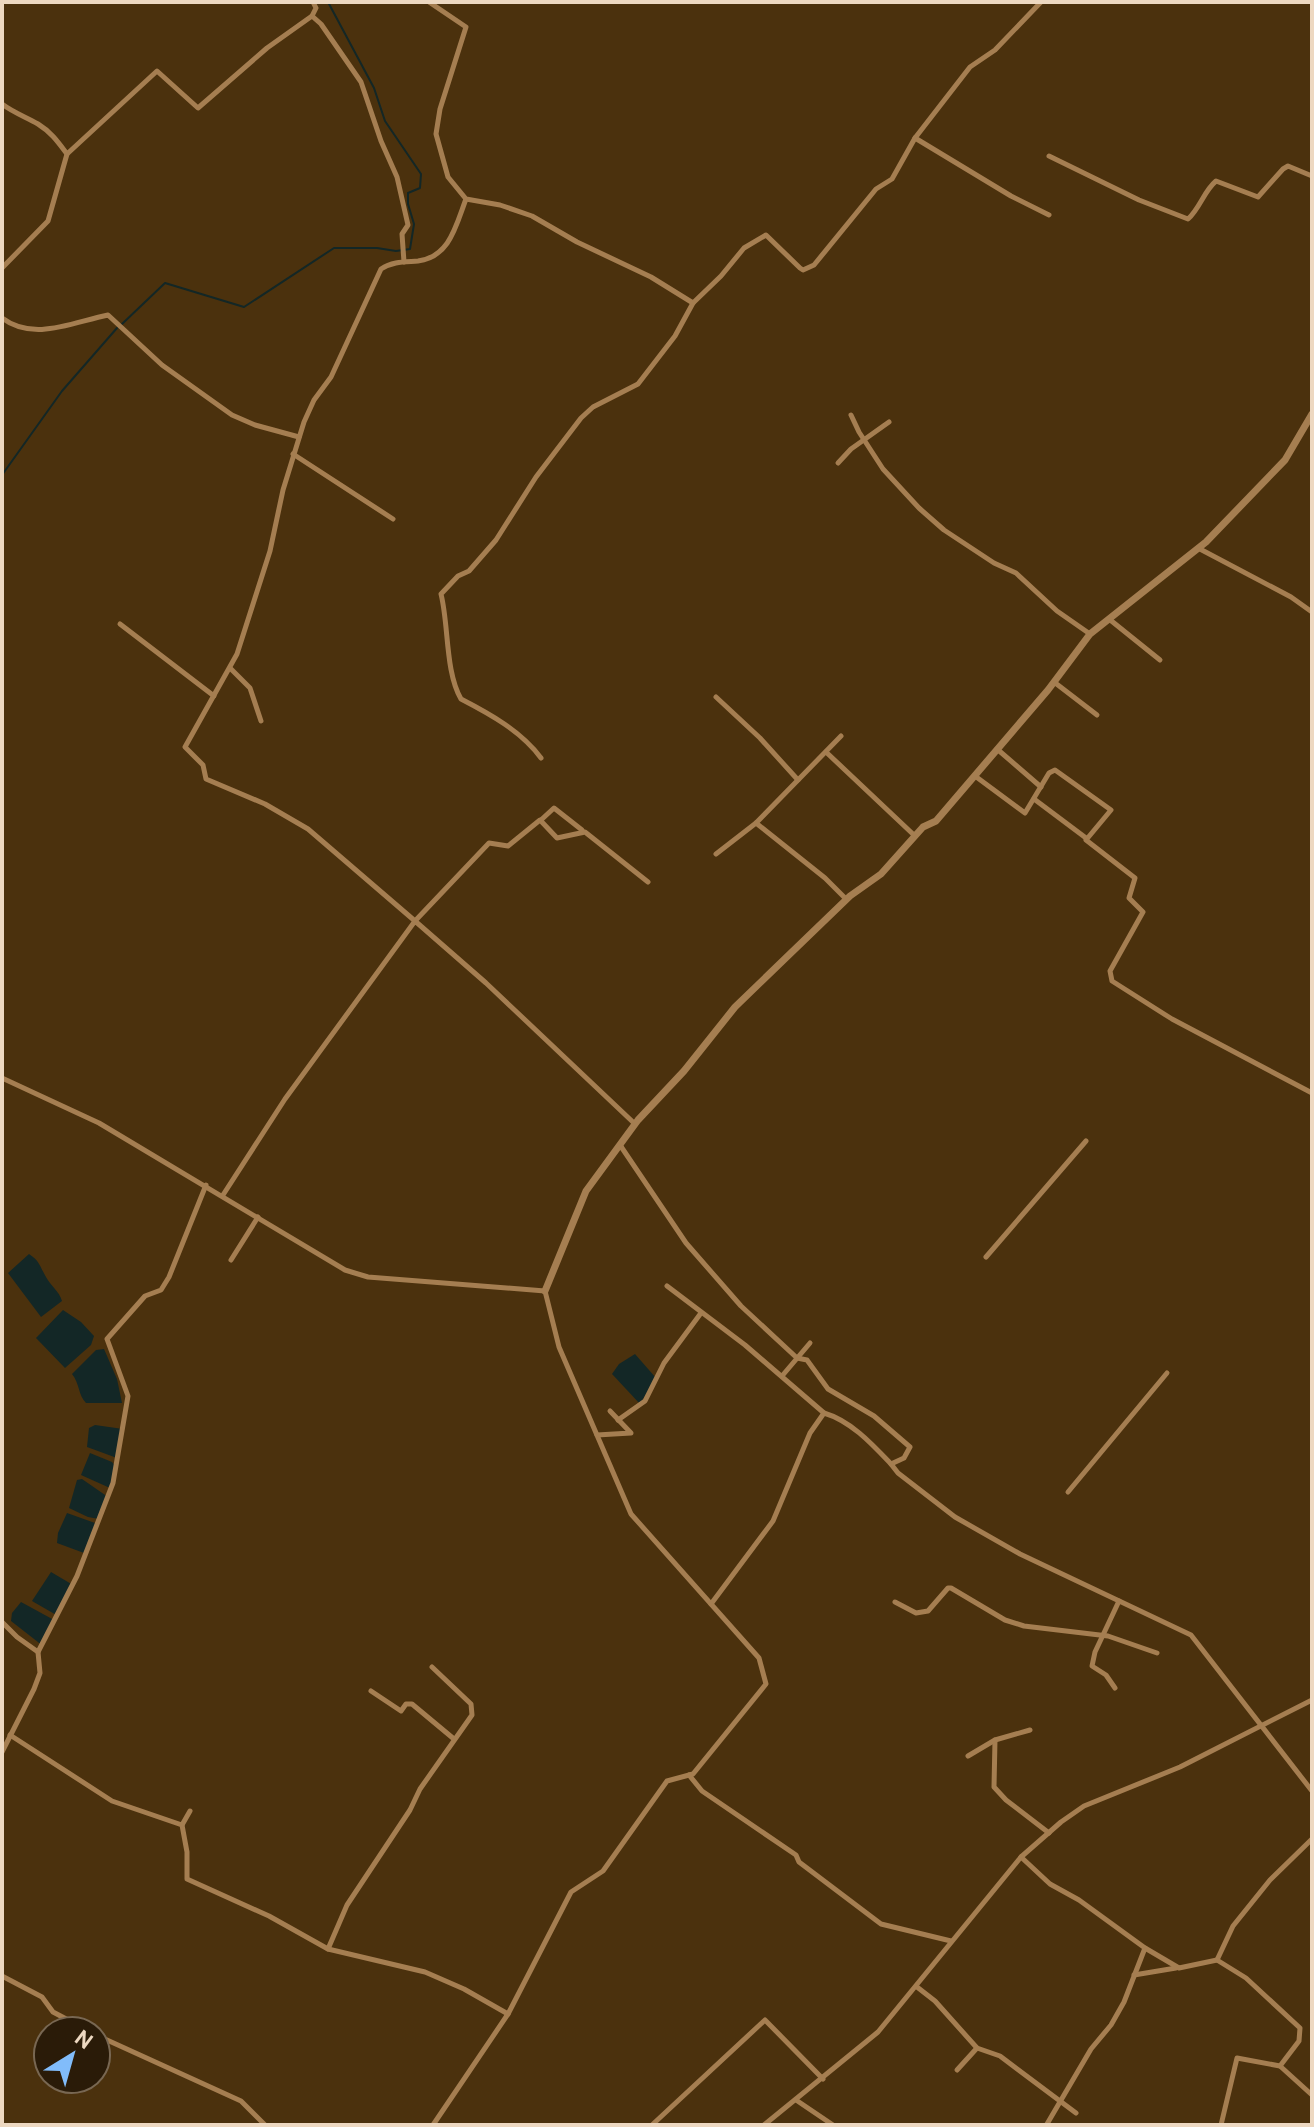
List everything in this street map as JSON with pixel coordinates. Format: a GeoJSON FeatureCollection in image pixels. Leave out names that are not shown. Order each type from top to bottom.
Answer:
{"type":"FeatureCollection","features":[{"type":"Feature","properties":{"kind":"street"},"geometry":{"type":"LineString","coordinates":[[2,268],[48,221],[67,154],[157,71],[198,108],[267,48],[312,16],[316,8],[313,2]]}},
{"type":"Feature","properties":{"kind":"street"},"geometry":{"type":"LineString","coordinates":[[429,2],[466,27],[440,109],[436,134],[448,177],[466,199],[500,205],[540,220],[577,242],[651,277],[693,303]]}},
{"type":"Feature","properties":{"kind":"street"},"geometry":{"type":"LineString","coordinates":[[541,758],[524,739],[475,705],[461,699],[454,678],[441,594],[458,576],[469,571],[496,540],[536,477],[581,418],[593,407],[638,384],[675,336],[693,303],[744,248],[766,235],[803,270],[814,265],[876,189],[890,182],[915,138],[970,67],[995,50],[1041,2]]}},
{"type":"Feature","properties":{"kind":"street"},"geometry":{"type":"LineString","coordinates":[[312,16],[321,24],[361,82],[381,141],[394,168],[408,225],[401,235],[404,262]]}},
{"type":"Feature","properties":{"kind":"street"},"geometry":{"type":"LineString","coordinates":[[2,104],[35,122],[53,136],[67,154]]}},
{"type":"Feature","properties":{"kind":"street"},"geometry":{"type":"LineString","coordinates":[[915,138],[1011,196],[1049,215]]}},
{"type":"Feature","properties":{"kind":"street"},"geometry":{"type":"LineString","coordinates":[[1049,156],[1139,200],[1184,218],[1191,217],[1208,188],[1216,181],[1258,197],[1288,166],[1312,176]]}},
{"type":"Feature","properties":{"kind":"street"},"geometry":{"type":"LineString","coordinates":[[466,199],[450,241],[442,251],[429,259],[389,264],[381,269],[331,377],[314,400],[299,437],[270,551],[231,669],[185,747],[203,765],[206,779],[265,804],[308,829],[486,983],[635,1124]]}},
{"type":"Feature","properties":{"kind":"street"},"geometry":{"type":"LineString","coordinates":[[2,318],[24,330],[54,329],[108,315],[162,365],[232,415],[299,437]]}},
{"type":"Feature","properties":{"kind":"street"},"geometry":{"type":"LineString","coordinates":[[433,2125],[508,2014],[571,1892],[603,1871],[667,1781],[693,1774],[766,1684],[759,1658],[631,1514],[559,1347],[545,1291],[586,1191],[635,1124],[684,1071],[735,1007],[846,899],[881,874],[923,827],[936,821],[1054,682],[1090,634],[1206,542],[1285,460],[1312,414]]}},
{"type":"Feature","properties":{"kind":"street"},"geometry":{"type":"LineString","coordinates":[[851,415],[883,469],[944,530],[994,563],[1016,573],[1057,611],[1090,634]]}},
{"type":"Feature","properties":{"kind":"street"},"geometry":{"type":"LineString","coordinates":[[838,463],[889,422]]}},
{"type":"Feature","properties":{"kind":"street"},"geometry":{"type":"LineString","coordinates":[[293,454],[393,519]]}},
{"type":"Feature","properties":{"kind":"street"},"geometry":{"type":"LineString","coordinates":[[1197,548],[1291,597],[1312,612]]}},
{"type":"Feature","properties":{"kind":"street"},"geometry":{"type":"LineString","coordinates":[[1109,619],[1160,660]]}},
{"type":"Feature","properties":{"kind":"street"},"geometry":{"type":"LineString","coordinates":[[120,624],[214,696]]}},
{"type":"Feature","properties":{"kind":"street"},"geometry":{"type":"LineString","coordinates":[[231,669],[250,688],[261,721]]}},
{"type":"Feature","properties":{"kind":"street"},"geometry":{"type":"LineString","coordinates":[[1054,682],[1097,715]]}},
{"type":"Feature","properties":{"kind":"street"},"geometry":{"type":"LineString","coordinates":[[716,697],[760,738],[798,780]]}},
{"type":"Feature","properties":{"kind":"street"},"geometry":{"type":"LineString","coordinates":[[716,854],[756,823],[841,736]]}},
{"type":"Feature","properties":{"kind":"street"},"geometry":{"type":"LineString","coordinates":[[997,749],[1041,787]]}},
{"type":"Feature","properties":{"kind":"street"},"geometry":{"type":"LineString","coordinates":[[826,752],[915,836]]}},
{"type":"Feature","properties":{"kind":"street"},"geometry":{"type":"LineString","coordinates":[[975,776],[1025,813],[1049,773],[1055,770],[1111,810],[1111,814],[1086,838]]}},
{"type":"Feature","properties":{"kind":"street"},"geometry":{"type":"LineString","coordinates":[[1034,799],[1135,878],[1129,898],[1143,910],[1110,971],[1112,981],[1172,1019],[1312,1093]]}},
{"type":"Feature","properties":{"kind":"street"},"geometry":{"type":"LineString","coordinates":[[223,1195],[285,1099],[415,921],[489,843],[508,846],[554,808],[648,882]]}},
{"type":"Feature","properties":{"kind":"street"},"geometry":{"type":"LineString","coordinates":[[540,820],[557,838],[585,832]]}},
{"type":"Feature","properties":{"kind":"street"},"geometry":{"type":"LineString","coordinates":[[756,823],[825,878],[846,899]]}},
{"type":"Feature","properties":{"kind":"street"},"geometry":{"type":"LineString","coordinates":[[2,1078],[99,1123],[345,1270],[368,1277],[545,1291]]}},
{"type":"Feature","properties":{"kind":"street"},"geometry":{"type":"LineString","coordinates":[[986,1257],[1086,1141]]}},
{"type":"Feature","properties":{"kind":"street"},"geometry":{"type":"LineString","coordinates":[[620,1145],[686,1243],[741,1306],[797,1358],[807,1360],[828,1389],[874,1416],[910,1447],[904,1458],[891,1464]]}},
{"type":"Feature","properties":{"kind":"street"},"geometry":{"type":"LineString","coordinates":[[2,1752],[29,1700],[40,1673],[38,1652],[77,1576],[113,1483],[128,1396],[107,1339],[145,1296],[161,1290],[206,1185]]}},
{"type":"Feature","properties":{"kind":"street"},"geometry":{"type":"LineString","coordinates":[[231,1260],[258,1217]]}},
{"type":"Feature","properties":{"kind":"street"},"geometry":{"type":"LineString","coordinates":[[667,1286],[824,1413],[836,1417],[869,1441],[898,1473],[955,1517],[1020,1554],[1191,1635],[1312,1791]]}},
{"type":"Feature","properties":{"kind":"street"},"geometry":{"type":"LineString","coordinates":[[618,1420],[645,1401],[664,1363],[701,1313]]}},
{"type":"Feature","properties":{"kind":"street"},"geometry":{"type":"LineString","coordinates":[[782,1376],[810,1343]]}},
{"type":"Feature","properties":{"kind":"street"},"geometry":{"type":"LineString","coordinates":[[1068,1492],[1167,1373]]}},
{"type":"Feature","properties":{"kind":"street"},"geometry":{"type":"LineString","coordinates":[[597,1435],[631,1433],[610,1411]]}},
{"type":"Feature","properties":{"kind":"street"},"geometry":{"type":"LineString","coordinates":[[711,1604],[773,1521],[810,1433],[824,1413]]}},
{"type":"Feature","properties":{"kind":"street"},"geometry":{"type":"LineString","coordinates":[[895,1602],[916,1613],[928,1611],[951,1588],[1014,1623],[1108,1636],[1157,1653]]}},
{"type":"Feature","properties":{"kind":"street"},"geometry":{"type":"LineString","coordinates":[[1115,1688],[1106,1675],[1092,1666],[1119,1601]]}},
{"type":"Feature","properties":{"kind":"street"},"geometry":{"type":"LineString","coordinates":[[2,1622],[38,1652]]}},
{"type":"Feature","properties":{"kind":"street"},"geometry":{"type":"LineString","coordinates":[[328,1949],[347,1905],[410,1810],[420,1789],[472,1715],[471,1704],[432,1667]]}},
{"type":"Feature","properties":{"kind":"street"},"geometry":{"type":"LineString","coordinates":[[371,1691],[401,1711],[409,1702],[454,1739]]}},
{"type":"Feature","properties":{"kind":"street"},"geometry":{"type":"LineString","coordinates":[[764,2125],[878,2032],[1021,1857],[1049,1833],[1084,1806],[1180,1767],[1312,1700]]}},
{"type":"Feature","properties":{"kind":"street"},"geometry":{"type":"LineString","coordinates":[[968,1756],[995,1740],[1030,1730]]}},
{"type":"Feature","properties":{"kind":"street"},"geometry":{"type":"LineString","coordinates":[[10,1735],[112,1801],[182,1825]]}},
{"type":"Feature","properties":{"kind":"street"},"geometry":{"type":"LineString","coordinates":[[995,1740],[994,1787],[1049,1833]]}},
{"type":"Feature","properties":{"kind":"street"},"geometry":{"type":"LineString","coordinates":[[689,1775],[702,1791],[796,1855],[799,1862],[881,1924],[951,1941]]}},
{"type":"Feature","properties":{"kind":"street"},"geometry":{"type":"LineString","coordinates":[[190,1811],[182,1825],[187,1852],[187,1879],[269,1916],[328,1949],[425,1972],[464,1989],[508,2014]]}},
{"type":"Feature","properties":{"kind":"street"},"geometry":{"type":"LineString","coordinates":[[1217,1960],[1233,1926],[1270,1880],[1312,1839]]}},
{"type":"Feature","properties":{"kind":"street"},"geometry":{"type":"LineString","coordinates":[[1021,1857],[1050,1884],[1079,1900],[1145,1948],[1179,1968]]}},
{"type":"Feature","properties":{"kind":"street"},"geometry":{"type":"LineString","coordinates":[[1047,2124],[1091,2049],[1111,2025],[1124,2002],[1145,1948]]}},
{"type":"Feature","properties":{"kind":"street"},"geometry":{"type":"LineString","coordinates":[[1133,1975],[1217,1960],[1246,1978],[1300,2028],[1299,2041],[1280,2066]]}},
{"type":"Feature","properties":{"kind":"street"},"geometry":{"type":"LineString","coordinates":[[2,1976],[42,1997],[59,2015]]}},
{"type":"Feature","properties":{"kind":"street"},"geometry":{"type":"LineString","coordinates":[[917,1987],[935,2001],[977,2048],[1000,2056],[1076,2113]]}},
{"type":"Feature","properties":{"kind":"street"},"geometry":{"type":"LineString","coordinates":[[652,2125],[765,2020],[823,2079]]}},
{"type":"Feature","properties":{"kind":"street"},"geometry":{"type":"LineString","coordinates":[[112,2042],[241,2101],[265,2125]]}},
{"type":"Feature","properties":{"kind":"street"},"geometry":{"type":"LineString","coordinates":[[957,2070],[977,2048]]}},
{"type":"Feature","properties":{"kind":"street"},"geometry":{"type":"LineString","coordinates":[[1221,2125],[1237,2058],[1280,2066],[1312,2095]]}},
{"type":"Feature","properties":{"kind":"street"},"geometry":{"type":"LineString","coordinates":[[796,2100],[833,2125]]}},
{"type":"Feature","properties":{"kind":"water"},"geometry":{"type":"Polygon","coordinates":[[[29,1254],[38,1262],[62,1301],[41,1317],[8,1273],[29,1254]]]}},
{"type":"Feature","properties":{"kind":"water"},"geometry":{"type":"Polygon","coordinates":[[[63,1310],[94,1336],[91,1345],[65,1368],[36,1338],[63,1310]]]}},
{"type":"Feature","properties":{"kind":"water"},"geometry":{"type":"Polygon","coordinates":[[[104,1349],[117,1379],[122,1403],[86,1403],[72,1374],[96,1350],[104,1349]]]}},
{"type":"Feature","properties":{"kind":"water"},"geometry":{"type":"Polygon","coordinates":[[[635,1354],[656,1378],[640,1404],[612,1374],[619,1364],[635,1354]]]}},
{"type":"Feature","properties":{"kind":"water"},"geometry":{"type":"Polygon","coordinates":[[[95,1425],[123,1429],[117,1458],[87,1447],[89,1428],[95,1425]]]}},
{"type":"Feature","properties":{"kind":"water"},"geometry":{"type":"Polygon","coordinates":[[[90,1453],[112,1462],[116,1467],[110,1488],[81,1475],[90,1453]]]}},
{"type":"Feature","properties":{"kind":"water"},"geometry":{"type":"Polygon","coordinates":[[[82,1479],[108,1497],[99,1519],[69,1508],[77,1480],[82,1479]]]}},
{"type":"Feature","properties":{"kind":"water"},"geometry":{"type":"Polygon","coordinates":[[[67,1513],[95,1523],[97,1530],[84,1553],[57,1543],[67,1513]]]}},
{"type":"Feature","properties":{"kind":"water"},"geometry":{"type":"Polygon","coordinates":[[[51,1572],[73,1585],[58,1616],[32,1601],[51,1572]]]}},
{"type":"Feature","properties":{"kind":"water"},"geometry":{"type":"Polygon","coordinates":[[[21,1602],[54,1620],[43,1646],[11,1621],[12,1613],[21,1602]]]}},
{"type":"Feature","properties":{"kind":"waterway"},"geometry":{"type":"LineString","coordinates":[[122,324],[165,283],[244,307],[334,248],[410,249],[414,224],[408,193],[420,188],[421,174],[385,121],[374,88],[328,2]]}},
{"type":"Feature","properties":{"kind":"waterway"},"geometry":{"type":"LineString","coordinates":[[2,475],[62,391],[117,328]]}}]}
